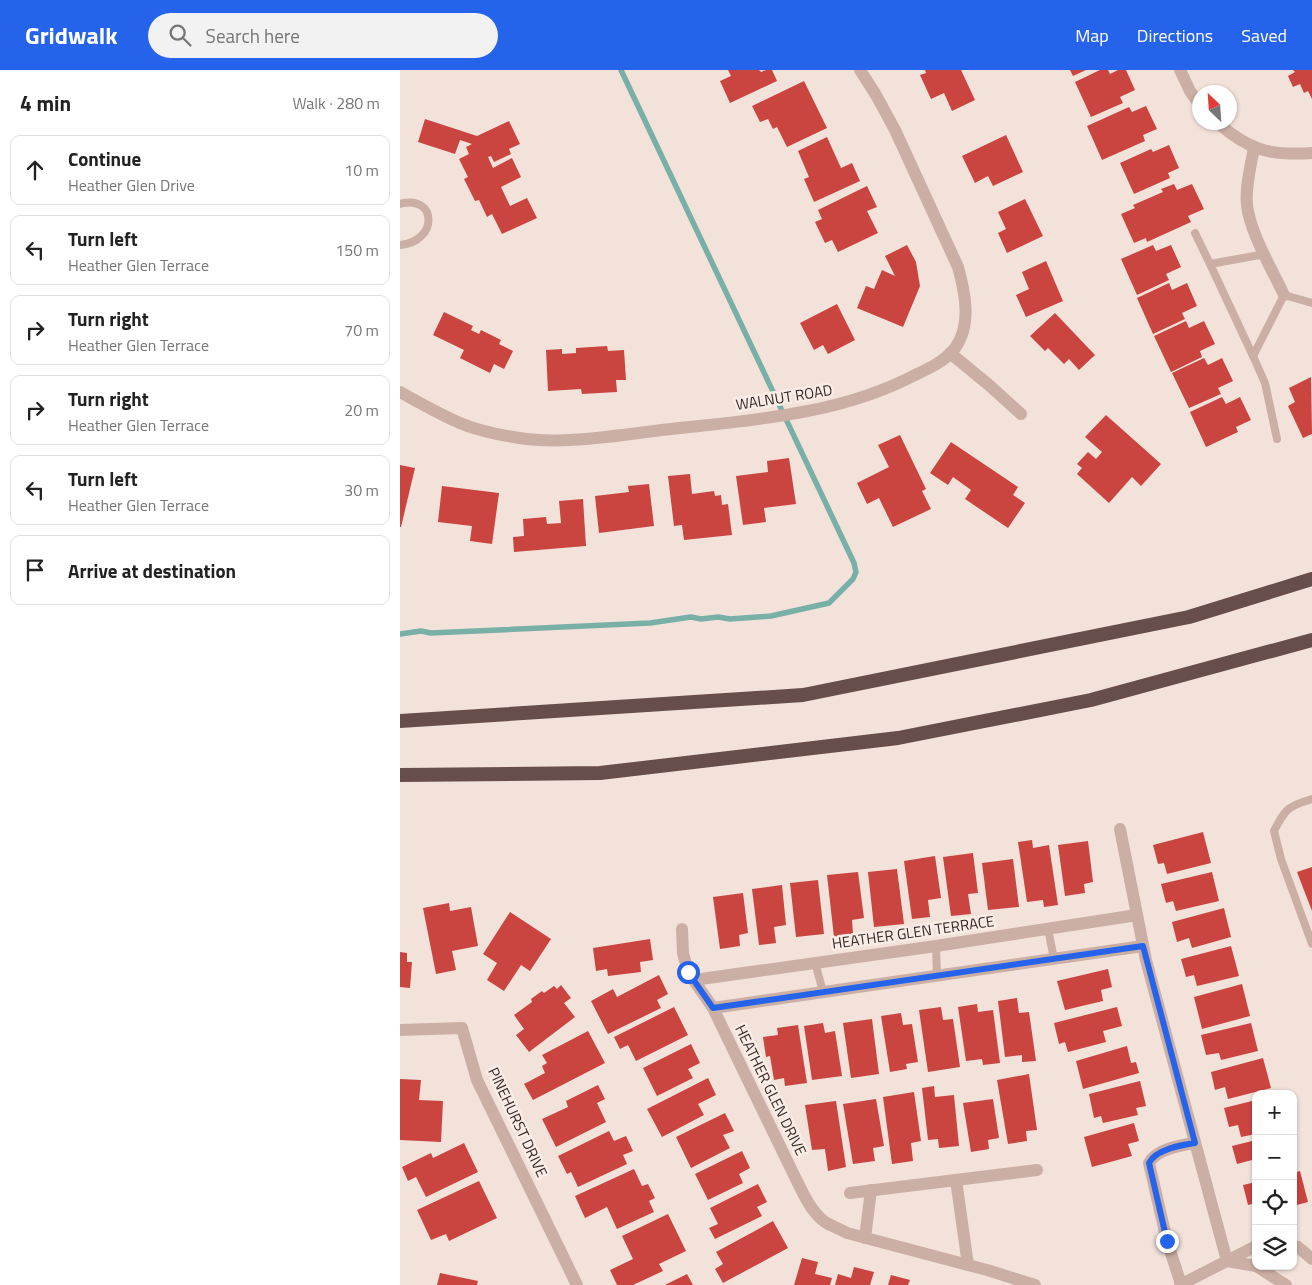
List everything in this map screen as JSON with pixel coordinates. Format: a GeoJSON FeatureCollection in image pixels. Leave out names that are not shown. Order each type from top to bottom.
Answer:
{"type":"FeatureCollection","features":[{"type":"Feature","properties":{"kind":"highway"},"geometry":{"type":"LineString","coordinates":[[400,721],[803,695],[1190,617],[1312,578]]}},
{"type":"Feature","properties":{"kind":"highway"},"geometry":{"type":"LineString","coordinates":[[400,774],[600,773],[898,738],[1091,700],[1312,640]]}},
{"type":"Feature","properties":{"kind":"street","name":"WALNUT ROAD"},"geometry":{"type":"LineString","coordinates":[[400,392],[462,424],[520,438],[578,439],[814,411],[877,392],[934,366],[950,353],[960,341],[966,306],[964,288],[958,267],[895,130],[860,70]]}},
{"type":"Feature","properties":{"kind":"street"},"geometry":{"type":"LineString","coordinates":[[1180,70],[1192,94]]}},
{"type":"Feature","properties":{"kind":"street"},"geometry":{"type":"LineString","coordinates":[[1226,130],[1234,137],[1254,148],[1270,153],[1312,153]]}},
{"type":"Feature","properties":{"kind":"street"},"geometry":{"type":"LineString","coordinates":[[1254,148],[1247,192],[1247,206],[1250,218],[1284,295]]}},
{"type":"Feature","properties":{"kind":"street"},"geometry":{"type":"LineString","coordinates":[[950,353],[1020,414]]}},
{"type":"Feature","properties":{"kind":"street"},"geometry":{"type":"LineString","coordinates":[[1120,829],[1143,946],[1227,1261]]}},
{"type":"Feature","properties":{"kind":"street","name":"HEATHER GLEN TERRACE"},"geometry":{"type":"LineString","coordinates":[[694,980],[1137,915]]}},
{"type":"Feature","properties":{"kind":"street","name":"HEATHER GLEN DRIVE"},"geometry":{"type":"LineString","coordinates":[[682,929],[683,954],[688,972],[713,1008],[806,1200],[816,1214],[826,1222],[847,1232],[1035,1285]]}},
{"type":"Feature","properties":{"kind":"street"},"geometry":{"type":"LineString","coordinates":[[713,1008],[1143,946]]}},
{"type":"Feature","properties":{"kind":"street","name":"PINEHURST DRIVE"},"geometry":{"type":"LineString","coordinates":[[400,1030],[462,1028],[478,1080],[577,1285]]}},
{"type":"Feature","properties":{"kind":"street"},"geometry":{"type":"LineString","coordinates":[[1195,1143],[1185,1144],[1159,1153],[1152,1157],[1149,1163],[1167,1241],[1181,1285],[1252,1248]]}},
{"type":"Feature","properties":{"kind":"street"},"geometry":{"type":"LineString","coordinates":[[850,1193],[1037,1170]]}},
{"type":"Feature","properties":{"kind":"street"},"geometry":{"type":"LineString","coordinates":[[956,1180],[968,1265]]}},
{"type":"Feature","properties":{"kind":"street"},"geometry":{"type":"LineString","coordinates":[[866,1238],[871,1190]]}},
{"type":"Feature","properties":{"kind":"street"},"geometry":{"type":"LineString","coordinates":[[1297,1247],[1312,1259]]}},
{"type":"Feature","properties":{"kind":"street"},"geometry":{"type":"LineString","coordinates":[[1227,1261],[1252,1265]]}},
{"type":"Feature","properties":{"kind":"street"},"geometry":{"type":"LineString","coordinates":[[1262,1270],[1286,1285]]}},
{"type":"Feature","properties":{"kind":"lane"},"geometry":{"type":"LineString","coordinates":[[400,204],[409,202],[418,204],[426,210],[429,218],[426,230],[420,239],[407,245],[400,245]]}},
{"type":"Feature","properties":{"kind":"lane"},"geometry":{"type":"LineString","coordinates":[[1195,233],[1265,384],[1277,439]]}},
{"type":"Feature","properties":{"kind":"lane"},"geometry":{"type":"LineString","coordinates":[[1210,264],[1265,254]]}},
{"type":"Feature","properties":{"kind":"lane"},"geometry":{"type":"LineString","coordinates":[[1252,356],[1284,295],[1312,303]]}},
{"type":"Feature","properties":{"kind":"lane"},"geometry":{"type":"LineString","coordinates":[[1312,799],[1297,803],[1283,813],[1274,831],[1281,859],[1312,944]]}},
{"type":"Feature","properties":{"kind":"lane"},"geometry":{"type":"LineString","coordinates":[[1048,929],[1054,959]]}},
{"type":"Feature","properties":{"kind":"lane"},"geometry":{"type":"LineString","coordinates":[[936,946],[937,976]]}},
{"type":"Feature","properties":{"kind":"lane"},"geometry":{"type":"LineString","coordinates":[[815,962],[823,992]]}},
{"type":"Feature","properties":{"kind":"building"},"geometry":{"type":"Polygon","coordinates":[[[728,70],[759,70],[761,72],[772,70],[777,81],[730,103],[720,81],[731,76],[728,70]]]}},
{"type":"Feature","properties":{"kind":"building"},"geometry":{"type":"Polygon","coordinates":[[[925,70],[961,70],[975,100],[952,111],[944,93],[931,99],[920,75],[926,73],[925,70]]]}},
{"type":"Feature","properties":{"kind":"building"},"geometry":{"type":"Polygon","coordinates":[[[1070,70],[1086,70],[1073,76],[1070,70]]]}},
{"type":"Feature","properties":{"kind":"building"},"geometry":{"type":"Polygon","coordinates":[[[1100,70],[1108,70],[1110,74],[1118,70],[1126,70],[1135,90],[1120,97],[1123,103],[1091,117],[1075,82],[1100,70]]]}},
{"type":"Feature","properties":{"kind":"building"},"geometry":{"type":"Polygon","coordinates":[[[1293,70],[1312,70],[1312,99],[1308,91],[1304,93],[1300,84],[1293,87],[1288,76],[1295,72],[1293,70]]]}},
{"type":"Feature","properties":{"kind":"building"},"geometry":{"type":"Polygon","coordinates":[[[804,81],[827,128],[787,147],[777,127],[773,129],[768,119],[760,122],[752,106],[804,81]]]}},
{"type":"Feature","properties":{"kind":"building"},"geometry":{"type":"Polygon","coordinates":[[[1146,106],[1157,129],[1143,135],[1145,141],[1102,160],[1087,126],[1129,107],[1132,112],[1146,106]]]}},
{"type":"Feature","properties":{"kind":"building"},"geometry":{"type":"Polygon","coordinates":[[[425,119],[477,136],[509,121],[520,144],[509,149],[511,154],[494,162],[491,156],[488,157],[493,168],[512,158],[521,177],[501,187],[510,206],[527,198],[537,218],[502,234],[492,214],[487,217],[479,200],[475,201],[464,179],[468,177],[459,159],[469,154],[466,147],[472,144],[460,140],[455,154],[418,142],[425,119]]]}},
{"type":"Feature","properties":{"kind":"building"},"geometry":{"type":"Polygon","coordinates":[[[1006,135],[1023,172],[993,186],[988,176],[975,183],[962,156],[1006,135]]]}},
{"type":"Feature","properties":{"kind":"building"},"geometry":{"type":"Polygon","coordinates":[[[827,137],[841,168],[852,163],[860,181],[814,202],[804,179],[809,177],[798,151],[827,137]]]}},
{"type":"Feature","properties":{"kind":"building"},"geometry":{"type":"Polygon","coordinates":[[[1169,145],[1179,168],[1168,173],[1170,178],[1134,194],[1120,163],[1151,149],[1153,152],[1169,145]]]}},
{"type":"Feature","properties":{"kind":"building"},"geometry":{"type":"Polygon","coordinates":[[[1174,184],[1177,190],[1192,184],[1204,209],[1188,216],[1191,222],[1147,242],[1146,238],[1134,243],[1121,214],[1135,208],[1133,205],[1163,192],[1161,189],[1174,184]]]}},
{"type":"Feature","properties":{"kind":"building"},"geometry":{"type":"Polygon","coordinates":[[[867,186],[877,207],[867,211],[878,233],[838,252],[832,240],[825,243],[815,222],[822,219],[818,210],[867,186]]]}},
{"type":"Feature","properties":{"kind":"building"},"geometry":{"type":"Polygon","coordinates":[[[1025,199],[1043,236],[1007,253],[998,233],[1006,229],[998,212],[1025,199]]]}},
{"type":"Feature","properties":{"kind":"building"},"geometry":{"type":"Polygon","coordinates":[[[907,245],[916,262],[920,286],[903,327],[857,308],[866,286],[874,289],[882,270],[895,276],[885,256],[907,245]]]}},
{"type":"Feature","properties":{"kind":"building"},"geometry":{"type":"Polygon","coordinates":[[[1153,245],[1156,251],[1171,245],[1181,267],[1166,274],[1169,280],[1137,295],[1121,259],[1153,245]]]}},
{"type":"Feature","properties":{"kind":"building"},"geometry":{"type":"Polygon","coordinates":[[[1046,261],[1063,301],[1026,317],[1016,295],[1029,289],[1022,272],[1046,261]]]}},
{"type":"Feature","properties":{"kind":"building"},"geometry":{"type":"Polygon","coordinates":[[[1169,283],[1172,290],[1187,283],[1197,306],[1182,313],[1185,319],[1153,334],[1137,298],[1169,283]]]}},
{"type":"Feature","properties":{"kind":"building"},"geometry":{"type":"Polygon","coordinates":[[[837,304],[855,340],[828,354],[823,345],[814,350],[800,323],[837,304]]]}},
{"type":"Feature","properties":{"kind":"building"},"geometry":{"type":"Polygon","coordinates":[[[444,312],[473,326],[471,330],[479,334],[481,330],[501,340],[499,344],[513,351],[504,369],[494,364],[490,373],[460,358],[464,350],[433,335],[444,312]]]}},
{"type":"Feature","properties":{"kind":"building"},"geometry":{"type":"Polygon","coordinates":[[[1055,313],[1095,355],[1079,370],[1069,359],[1064,364],[1048,348],[1045,351],[1030,336],[1055,313]]]}},
{"type":"Feature","properties":{"kind":"building"},"geometry":{"type":"Polygon","coordinates":[[[1186,321],[1189,328],[1204,321],[1215,344],[1200,351],[1202,357],[1171,372],[1154,336],[1186,321]]]}},
{"type":"Feature","properties":{"kind":"building"},"geometry":{"type":"Polygon","coordinates":[[[607,346],[608,351],[624,350],[626,380],[616,380],[617,392],[582,394],[581,389],[548,391],[546,350],[562,349],[562,354],[576,353],[576,348],[607,346]]]}},
{"type":"Feature","properties":{"kind":"building"},"geometry":{"type":"Polygon","coordinates":[[[1204,358],[1208,365],[1222,358],[1233,381],[1218,388],[1221,394],[1189,408],[1172,373],[1204,358]]]}},
{"type":"Feature","properties":{"kind":"building"},"geometry":{"type":"Polygon","coordinates":[[[1311,377],[1312,434],[1303,438],[1288,406],[1295,402],[1289,388],[1311,377]]]}},
{"type":"Feature","properties":{"kind":"building"},"geometry":{"type":"Polygon","coordinates":[[[1222,397],[1226,404],[1240,397],[1251,420],[1236,427],[1238,432],[1206,447],[1190,412],[1222,397]]]}},
{"type":"Feature","properties":{"kind":"building"},"geometry":{"type":"Polygon","coordinates":[[[1106,415],[1161,464],[1141,486],[1132,477],[1109,503],[1077,474],[1082,468],[1077,464],[1088,452],[1096,459],[1102,452],[1085,437],[1106,415]]]}},
{"type":"Feature","properties":{"kind":"building"},"geometry":{"type":"Polygon","coordinates":[[[900,435],[926,489],[922,491],[931,509],[893,527],[879,498],[867,504],[857,483],[889,467],[878,445],[900,435]]]}},
{"type":"Feature","properties":{"kind":"building"},"geometry":{"type":"Polygon","coordinates":[[[951,442],[1018,487],[1013,495],[1025,503],[1008,528],[965,499],[971,490],[953,477],[948,485],[930,473],[951,442]]]}},
{"type":"Feature","properties":{"kind":"building"},"geometry":{"type":"Polygon","coordinates":[[[789,458],[796,504],[764,508],[766,522],[743,525],[736,476],[768,472],[767,461],[789,458]]]}},
{"type":"Feature","properties":{"kind":"building"},"geometry":{"type":"Polygon","coordinates":[[[400,465],[415,468],[401,527],[400,527],[400,465]]]}},
{"type":"Feature","properties":{"kind":"building"},"geometry":{"type":"Polygon","coordinates":[[[690,474],[692,494],[714,491],[715,496],[721,495],[722,505],[728,504],[732,535],[684,540],[682,525],[674,526],[668,476],[690,474]]]}},
{"type":"Feature","properties":{"kind":"building"},"geometry":{"type":"Polygon","coordinates":[[[649,484],[654,526],[599,533],[595,496],[629,492],[628,486],[649,484]]]}},
{"type":"Feature","properties":{"kind":"building"},"geometry":{"type":"Polygon","coordinates":[[[442,486],[499,493],[492,544],[470,541],[472,526],[438,522],[442,486]]]}},
{"type":"Feature","properties":{"kind":"building"},"geometry":{"type":"Polygon","coordinates":[[[583,499],[586,546],[514,552],[513,537],[524,536],[523,519],[546,517],[547,524],[561,523],[559,501],[583,499]]]}},
{"type":"Feature","properties":{"kind":"building"},"geometry":{"type":"Polygon","coordinates":[[[1203,832],[1211,863],[1167,874],[1164,863],[1158,864],[1153,845],[1203,832]]]}},
{"type":"Feature","properties":{"kind":"building"},"geometry":{"type":"Polygon","coordinates":[[[1032,840],[1033,848],[1049,845],[1058,905],[1044,907],[1043,900],[1027,902],[1018,842],[1032,840]]]}},
{"type":"Feature","properties":{"kind":"building"},"geometry":{"type":"Polygon","coordinates":[[[1088,841],[1093,882],[1084,884],[1085,893],[1065,896],[1058,845],[1088,841]]]}},
{"type":"Feature","properties":{"kind":"building"},"geometry":{"type":"Polygon","coordinates":[[[973,853],[978,893],[968,894],[971,914],[951,916],[943,857],[973,853]]]}},
{"type":"Feature","properties":{"kind":"building"},"geometry":{"type":"Polygon","coordinates":[[[935,856],[941,898],[928,900],[930,917],[912,919],[904,861],[935,856]]]}},
{"type":"Feature","properties":{"kind":"building"},"geometry":{"type":"Polygon","coordinates":[[[1013,859],[1019,907],[988,910],[982,863],[1013,859]]]}},
{"type":"Feature","properties":{"kind":"building"},"geometry":{"type":"Polygon","coordinates":[[[1312,867],[1312,911],[1297,872],[1312,867]]]}},
{"type":"Feature","properties":{"kind":"building"},"geometry":{"type":"Polygon","coordinates":[[[897,869],[904,924],[874,927],[868,872],[897,869]]]}},
{"type":"Feature","properties":{"kind":"building"},"geometry":{"type":"Polygon","coordinates":[[[858,872],[864,918],[852,920],[853,934],[834,937],[827,875],[858,872]]]}},
{"type":"Feature","properties":{"kind":"building"},"geometry":{"type":"Polygon","coordinates":[[[1212,872],[1219,901],[1176,911],[1173,901],[1166,903],[1161,884],[1212,872]]]}},
{"type":"Feature","properties":{"kind":"building"},"geometry":{"type":"Polygon","coordinates":[[[818,880],[824,934],[796,937],[790,883],[818,880]]]}},
{"type":"Feature","properties":{"kind":"building"},"geometry":{"type":"Polygon","coordinates":[[[782,885],[786,925],[774,927],[776,943],[759,945],[752,889],[782,885]]]}},
{"type":"Feature","properties":{"kind":"building"},"geometry":{"type":"Polygon","coordinates":[[[743,893],[748,933],[739,935],[740,946],[720,949],[713,897],[743,893]]]}},
{"type":"Feature","properties":{"kind":"building"},"geometry":{"type":"Polygon","coordinates":[[[449,903],[450,911],[471,907],[478,946],[452,951],[456,970],[436,974],[423,908],[449,903]]]}},
{"type":"Feature","properties":{"kind":"building"},"geometry":{"type":"Polygon","coordinates":[[[1224,908],[1231,937],[1192,948],[1189,938],[1177,942],[1172,922],[1224,908]]]}},
{"type":"Feature","properties":{"kind":"building"},"geometry":{"type":"Polygon","coordinates":[[[510,912],[551,939],[530,971],[521,965],[504,991],[487,980],[497,963],[483,954],[510,912]]]}},
{"type":"Feature","properties":{"kind":"building"},"geometry":{"type":"Polygon","coordinates":[[[650,939],[653,960],[640,962],[641,972],[608,976],[607,969],[596,971],[593,948],[650,939]]]}},
{"type":"Feature","properties":{"kind":"building"},"geometry":{"type":"Polygon","coordinates":[[[1231,946],[1239,976],[1197,986],[1194,975],[1186,977],[1181,959],[1231,946]]]}},
{"type":"Feature","properties":{"kind":"building"},"geometry":{"type":"Polygon","coordinates":[[[400,952],[407,953],[407,962],[412,962],[410,988],[400,987],[400,952]]]}},
{"type":"Feature","properties":{"kind":"building"},"geometry":{"type":"Polygon","coordinates":[[[1108,969],[1112,987],[1101,990],[1103,1001],[1065,1010],[1057,981],[1108,969]]]}},
{"type":"Feature","properties":{"kind":"building"},"geometry":{"type":"Polygon","coordinates":[[[659,975],[668,994],[657,1000],[661,1008],[608,1034],[591,1001],[613,989],[617,997],[659,975]]]}},
{"type":"Feature","properties":{"kind":"building"},"geometry":{"type":"Polygon","coordinates":[[[1242,984],[1250,1016],[1202,1029],[1194,997],[1242,984]]]}},
{"type":"Feature","properties":{"kind":"building"},"geometry":{"type":"Polygon","coordinates":[[[561,985],[571,998],[564,1003],[575,1017],[529,1052],[516,1035],[524,1029],[514,1015],[532,1002],[531,999],[542,991],[544,993],[554,986],[557,989],[561,985]]]}},
{"type":"Feature","properties":{"kind":"building"},"geometry":{"type":"Polygon","coordinates":[[[1017,998],[1019,1013],[1029,1012],[1036,1061],[1022,1062],[1022,1055],[1005,1057],[998,1001],[1017,998]]]}},
{"type":"Feature","properties":{"kind":"building"},"geometry":{"type":"Polygon","coordinates":[[[977,1004],[978,1012],[993,1010],[1000,1063],[983,1065],[982,1059],[966,1061],[958,1007],[977,1004]]]}},
{"type":"Feature","properties":{"kind":"building"},"geometry":{"type":"Polygon","coordinates":[[[674,1007],[688,1035],[636,1061],[628,1045],[620,1049],[614,1037],[674,1007]]]}},
{"type":"Feature","properties":{"kind":"building"},"geometry":{"type":"Polygon","coordinates":[[[941,1007],[943,1020],[953,1019],[960,1067],[928,1072],[919,1010],[941,1007]]]}},
{"type":"Feature","properties":{"kind":"building"},"geometry":{"type":"Polygon","coordinates":[[[1117,1007],[1122,1026],[1103,1031],[1106,1042],[1068,1052],[1065,1042],[1059,1044],[1054,1023],[1117,1007]]]}},
{"type":"Feature","properties":{"kind":"building"},"geometry":{"type":"Polygon","coordinates":[[[901,1013],[903,1025],[912,1024],[918,1062],[906,1064],[907,1069],[890,1072],[881,1016],[901,1013]]]}},
{"type":"Feature","properties":{"kind":"building"},"geometry":{"type":"Polygon","coordinates":[[[872,1019],[879,1074],[851,1078],[843,1023],[872,1019]]]}},
{"type":"Feature","properties":{"kind":"building"},"geometry":{"type":"Polygon","coordinates":[[[823,1023],[825,1033],[835,1031],[842,1076],[812,1080],[804,1026],[823,1023]]]}},
{"type":"Feature","properties":{"kind":"building"},"geometry":{"type":"Polygon","coordinates":[[[1251,1023],[1258,1051],[1221,1060],[1219,1053],[1206,1055],[1201,1035],[1251,1023]]]}},
{"type":"Feature","properties":{"kind":"building"},"geometry":{"type":"Polygon","coordinates":[[[798,1025],[807,1083],[785,1086],[784,1078],[774,1080],[770,1056],[766,1057],[763,1037],[778,1035],[777,1028],[798,1025]]]}},
{"type":"Feature","properties":{"kind":"building"},"geometry":{"type":"Polygon","coordinates":[[[588,1031],[605,1063],[533,1100],[524,1084],[545,1073],[542,1066],[547,1063],[542,1055],[588,1031]]]}},
{"type":"Feature","properties":{"kind":"building"},"geometry":{"type":"Polygon","coordinates":[[[691,1044],[700,1063],[688,1069],[693,1078],[657,1096],[643,1068],[691,1044]]]}},
{"type":"Feature","properties":{"kind":"building"},"geometry":{"type":"Polygon","coordinates":[[[1127,1046],[1131,1063],[1136,1062],[1139,1073],[1083,1089],[1076,1061],[1127,1046]]]}},
{"type":"Feature","properties":{"kind":"building"},"geometry":{"type":"Polygon","coordinates":[[[1263,1058],[1271,1088],[1252,1090],[1252,1093],[1228,1099],[1225,1087],[1215,1090],[1211,1072],[1263,1058]]]}},
{"type":"Feature","properties":{"kind":"building"},"geometry":{"type":"Polygon","coordinates":[[[1029,1074],[1037,1130],[1026,1131],[1027,1141],[1008,1144],[997,1080],[1029,1074]]]}},
{"type":"Feature","properties":{"kind":"building"},"geometry":{"type":"Polygon","coordinates":[[[708,1078],[716,1095],[698,1104],[704,1115],[662,1137],[647,1109],[708,1078]]]}},
{"type":"Feature","properties":{"kind":"building"},"geometry":{"type":"Polygon","coordinates":[[[400,1079],[421,1080],[419,1100],[443,1101],[441,1142],[400,1140],[400,1079]]]}},
{"type":"Feature","properties":{"kind":"building"},"geometry":{"type":"Polygon","coordinates":[[[1140,1081],[1146,1106],[1136,1108],[1138,1115],[1103,1123],[1101,1116],[1094,1118],[1089,1094],[1140,1081]]]}},
{"type":"Feature","properties":{"kind":"building"},"geometry":{"type":"Polygon","coordinates":[[[598,1085],[605,1099],[597,1103],[606,1122],[556,1147],[542,1119],[568,1107],[566,1101],[598,1085]]]}},
{"type":"Feature","properties":{"kind":"building"},"geometry":{"type":"Polygon","coordinates":[[[934,1086],[935,1097],[954,1095],[959,1146],[939,1148],[938,1139],[928,1140],[922,1088],[934,1086]]]}},
{"type":"Feature","properties":{"kind":"building"},"geometry":{"type":"Polygon","coordinates":[[[914,1092],[921,1141],[911,1143],[913,1161],[892,1164],[883,1097],[914,1092]]]}},
{"type":"Feature","properties":{"kind":"building"},"geometry":{"type":"Polygon","coordinates":[[[876,1099],[884,1146],[873,1148],[875,1161],[853,1164],[843,1104],[876,1099]]]}},
{"type":"Feature","properties":{"kind":"building"},"geometry":{"type":"Polygon","coordinates":[[[993,1099],[999,1138],[988,1140],[989,1149],[971,1152],[963,1103],[993,1099]]]}},
{"type":"Feature","properties":{"kind":"building"},"geometry":{"type":"Polygon","coordinates":[[[836,1101],[846,1167],[828,1171],[825,1149],[812,1150],[805,1105],[836,1101]]]}},
{"type":"Feature","properties":{"kind":"building"},"geometry":{"type":"Polygon","coordinates":[[[1252,1101],[1252,1135],[1241,1137],[1238,1125],[1229,1127],[1224,1108],[1252,1101]]]}},
{"type":"Feature","properties":{"kind":"building"},"geometry":{"type":"Polygon","coordinates":[[[725,1113],[734,1131],[723,1135],[730,1148],[691,1168],[676,1137],[725,1113]]]}},
{"type":"Feature","properties":{"kind":"building"},"geometry":{"type":"Polygon","coordinates":[[[1134,1123],[1139,1141],[1128,1144],[1132,1156],[1092,1167],[1084,1137],[1134,1123]]]}},
{"type":"Feature","properties":{"kind":"building"},"geometry":{"type":"Polygon","coordinates":[[[609,1131],[614,1141],[626,1136],[633,1151],[623,1155],[627,1164],[578,1187],[571,1172],[567,1174],[558,1156],[609,1131]]]}},
{"type":"Feature","properties":{"kind":"building"},"geometry":{"type":"Polygon","coordinates":[[[1252,1141],[1252,1160],[1237,1164],[1232,1146],[1252,1141]]]}},
{"type":"Feature","properties":{"kind":"building"},"geometry":{"type":"Polygon","coordinates":[[[464,1143],[478,1172],[426,1197],[416,1177],[408,1181],[402,1167],[431,1153],[433,1158],[464,1143]]]}},
{"type":"Feature","properties":{"kind":"building"},"geometry":{"type":"Polygon","coordinates":[[[742,1151],[750,1168],[739,1174],[743,1183],[708,1200],[695,1174],[742,1151]]]}},
{"type":"Feature","properties":{"kind":"building"},"geometry":{"type":"Polygon","coordinates":[[[634,1169],[642,1186],[648,1184],[655,1198],[649,1201],[654,1212],[617,1229],[607,1207],[585,1218],[575,1196],[634,1169]]]}},
{"type":"Feature","properties":{"kind":"building"},"geometry":{"type":"Polygon","coordinates":[[[1300,1171],[1308,1202],[1297,1205],[1297,1180],[1297,1172],[1300,1171]]]}},
{"type":"Feature","properties":{"kind":"building"},"geometry":{"type":"Polygon","coordinates":[[[479,1181],[497,1218],[449,1241],[446,1234],[431,1240],[417,1210],[479,1181]]]}},
{"type":"Feature","properties":{"kind":"building"},"geometry":{"type":"Polygon","coordinates":[[[1252,1183],[1252,1204],[1248,1205],[1243,1185],[1252,1183]]]}},
{"type":"Feature","properties":{"kind":"building"},"geometry":{"type":"Polygon","coordinates":[[[758,1184],[767,1202],[757,1207],[762,1216],[715,1239],[709,1228],[718,1224],[710,1208],[758,1184]]]}},
{"type":"Feature","properties":{"kind":"building"},"geometry":{"type":"Polygon","coordinates":[[[668,1214],[686,1251],[659,1264],[663,1271],[633,1285],[617,1285],[610,1270],[633,1259],[622,1236],[668,1214]]]}},
{"type":"Feature","properties":{"kind":"building"},"geometry":{"type":"Polygon","coordinates":[[[773,1221],[788,1248],[723,1283],[715,1269],[723,1264],[716,1252],[773,1221]]]}},
{"type":"Feature","properties":{"kind":"building"},"geometry":{"type":"Polygon","coordinates":[[[802,1258],[818,1262],[815,1274],[832,1278],[830,1285],[794,1285],[802,1258]]]}},
{"type":"Feature","properties":{"kind":"building"},"geometry":{"type":"Polygon","coordinates":[[[854,1267],[874,1272],[870,1285],[835,1285],[838,1274],[851,1278],[854,1267]]]}},
{"type":"Feature","properties":{"kind":"building"},"geometry":{"type":"Polygon","coordinates":[[[440,1273],[478,1281],[477,1285],[437,1285],[440,1273]]]}},
{"type":"Feature","properties":{"kind":"building"},"geometry":{"type":"Polygon","coordinates":[[[687,1274],[693,1285],[665,1285],[687,1274]]]}},
{"type":"Feature","properties":{"kind":"building"},"geometry":{"type":"Polygon","coordinates":[[[891,1275],[910,1280],[908,1285],[888,1285],[891,1275]]]}},
{"type":"Feature","properties":{"kind":"waterway"},"geometry":{"type":"LineString","coordinates":[[400,634],[421,631],[431,633],[650,623],[691,617],[730,619],[771,616],[829,603],[853,579],[856,572],[854,563],[621,70]]}},
{"type":"Feature","properties":{"kind":"route"},"geometry":{"type":"LineString","coordinates":[[688,972],[713,1008],[1143,946],[1195,1143],[1185,1144],[1159,1153],[1152,1157],[1149,1163],[1167,1241]]}}]}
